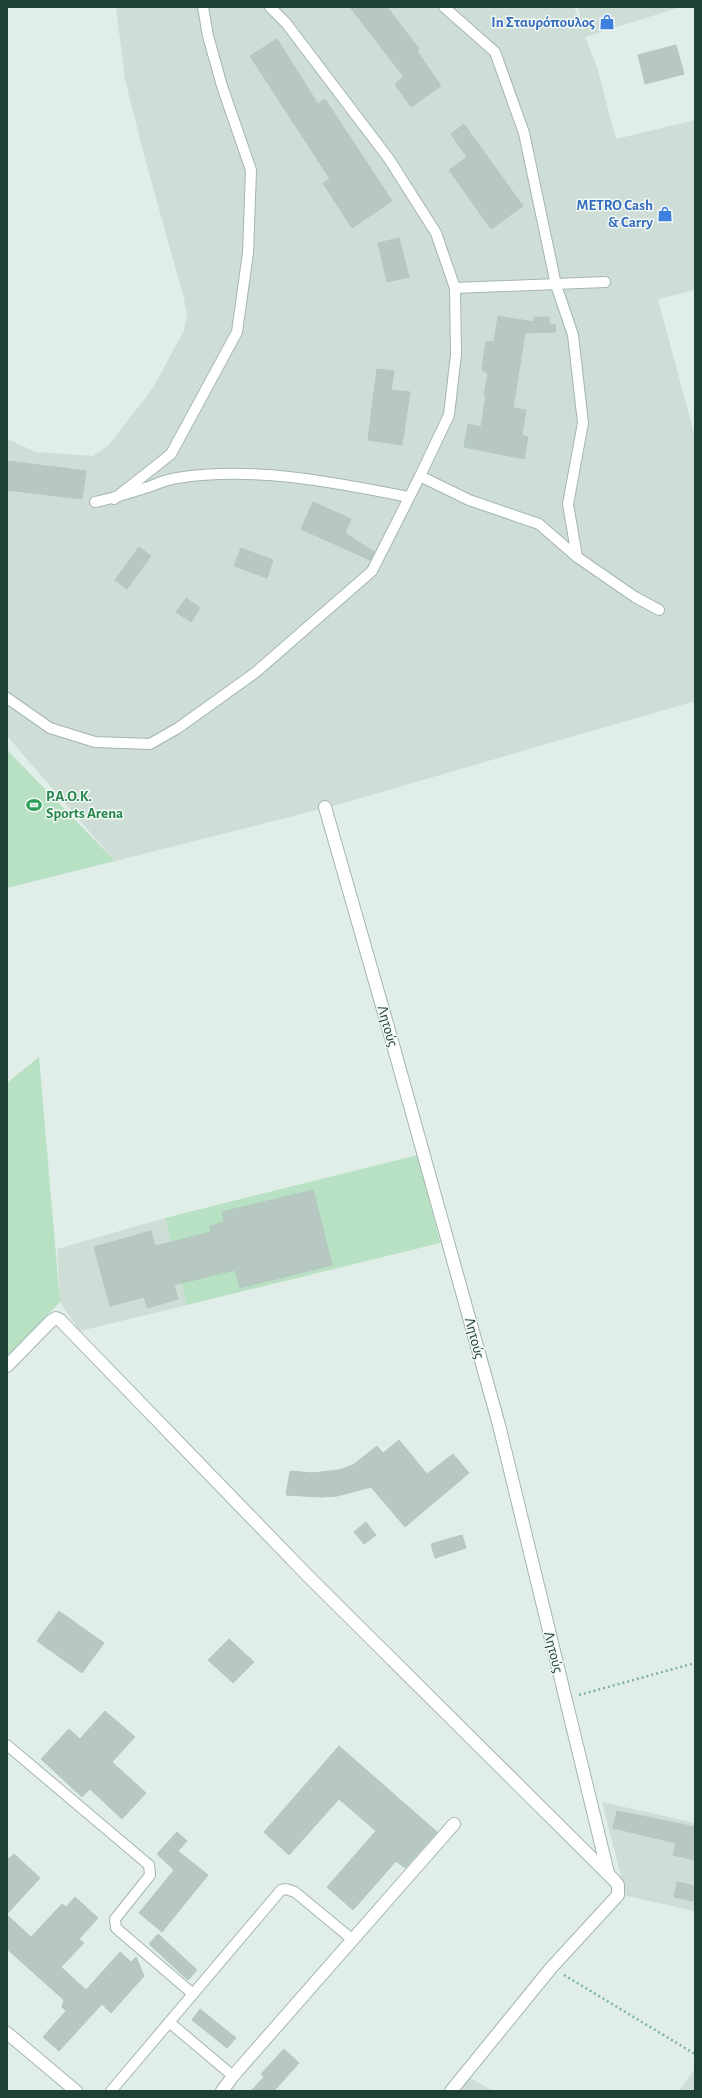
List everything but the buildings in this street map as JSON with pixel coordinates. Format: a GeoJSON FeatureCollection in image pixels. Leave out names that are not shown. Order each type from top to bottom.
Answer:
{"type":"FeatureCollection","features":[{"type":"Feature","properties":{"kind":"street","name":"Λητούς"},"geometry":{"type":"LineString","coordinates":[[325,807],[499,1425],[608,1874]]}},
{"type":"Feature","properties":{"kind":"street"},"geometry":{"type":"LineString","coordinates":[[7,1366],[51,1321],[56,1318],[60,1320],[309,1577],[618,1885],[618,1895],[551,1968],[451,2091]]}},
{"type":"Feature","properties":{"kind":"street"},"geometry":{"type":"LineString","coordinates":[[222,2091],[233,2076],[454,1824]]}},
{"type":"Feature","properties":{"kind":"street"},"geometry":{"type":"LineString","coordinates":[[7,2032],[76,2091]]}},
{"type":"Feature","properties":{"kind":"lane"},"geometry":{"type":"LineString","coordinates":[[114,498],[172,454],[237,332],[248,253],[251,170],[222,86],[208,36],[203,7]]}},
{"type":"Feature","properties":{"kind":"lane"},"geometry":{"type":"LineString","coordinates":[[7,698],[50,728],[95,742],[150,744],[178,728],[256,672],[372,571],[449,415],[456,354],[455,288],[436,233],[389,159],[286,23],[270,7]]}},
{"type":"Feature","properties":{"kind":"lane"},"geometry":{"type":"LineString","coordinates":[[444,7],[495,52],[524,133],[556,285],[573,335],[584,423],[568,504],[577,557]]}},
{"type":"Feature","properties":{"kind":"lane"},"geometry":{"type":"LineString","coordinates":[[455,288],[606,282]]}},
{"type":"Feature","properties":{"kind":"lane"},"geometry":{"type":"LineString","coordinates":[[95,502],[114,498],[176,478],[227,474],[287,476],[347,484],[409,497]]}},
{"type":"Feature","properties":{"kind":"lane"},"geometry":{"type":"LineString","coordinates":[[420,476],[470,500],[539,524],[577,557],[635,598],[659,610]]}},
{"type":"Feature","properties":{"kind":"lane"},"geometry":{"type":"LineString","coordinates":[[7,1745],[149,1865],[150,1875],[115,1918],[116,1928],[193,1994]]}},
{"type":"Feature","properties":{"kind":"lane"},"geometry":{"type":"LineString","coordinates":[[111,2091],[281,1890],[286,1889],[296,1892],[353,1940]]}},
{"type":"Feature","properties":{"kind":"lane"},"geometry":{"type":"LineString","coordinates":[[169,2022],[233,2076]]}},
{"type":"Feature","properties":{"kind":"path"},"geometry":{"type":"LineString","coordinates":[[565,1698],[695,1663]]}},
{"type":"Feature","properties":{"kind":"path"},"geometry":{"type":"LineString","coordinates":[[551,1968],[695,2054]]}},
{"type":"Feature","properties":{"kind":"shaded area"},"geometry":{"type":"Polygon","coordinates":[[[116,7],[574,7],[584,32],[578,7],[681,7],[585,37],[597,67],[616,139],[695,120],[695,290],[658,299],[695,437],[695,701],[333,806],[115,861],[7,736],[7,439],[36,452],[93,456],[108,446],[153,388],[184,330],[187,316],[184,299],[125,80],[116,7]]]}},
{"type":"Feature","properties":{"kind":"shaded area"},"geometry":{"type":"Polygon","coordinates":[[[165,1218],[187,1305],[80,1331],[60,1302],[57,1249],[165,1218]]]}},
{"type":"Feature","properties":{"kind":"shaded area"},"geometry":{"type":"Polygon","coordinates":[[[602,1802],[695,1823],[695,1911],[626,1896],[602,1802]]]}},
{"type":"Feature","properties":{"kind":"shaded area"},"geometry":{"type":"Polygon","coordinates":[[[695,2068],[695,2091],[679,2091],[695,2068]]]}},
{"type":"Feature","properties":{"kind":"shaded area"},"geometry":{"type":"Polygon","coordinates":[[[470,2078],[493,2091],[459,2091],[470,2078]]]}},
{"type":"Feature","properties":{"kind":"green space","name":"P.A.O.K. Sports Arena"},"geometry":{"type":"Polygon","coordinates":[[[7,750],[115,861],[7,888],[7,750]]]}},
{"type":"Feature","properties":{"kind":"green space"},"geometry":{"type":"Polygon","coordinates":[[[39,1057],[60,1302],[7,1357],[7,1083],[39,1057]]]}},
{"type":"Feature","properties":{"kind":"green space"},"geometry":{"type":"Polygon","coordinates":[[[418,1155],[440,1243],[187,1305],[165,1218],[418,1155]]]}},
{"type":"Feature","properties":{"kind":"place","name":"In Σταυρόπουλος"},"geometry":{"type":"Point","coordinates":[607,22]}},
{"type":"Feature","properties":{"kind":"place","name":"METRO Cash & Carry"},"geometry":{"type":"Point","coordinates":[665,214]}},
{"type":"Feature","properties":{"kind":"place","name":"P.A.O.K. Sports Arena"},"geometry":{"type":"Point","coordinates":[34,805]}}]}
